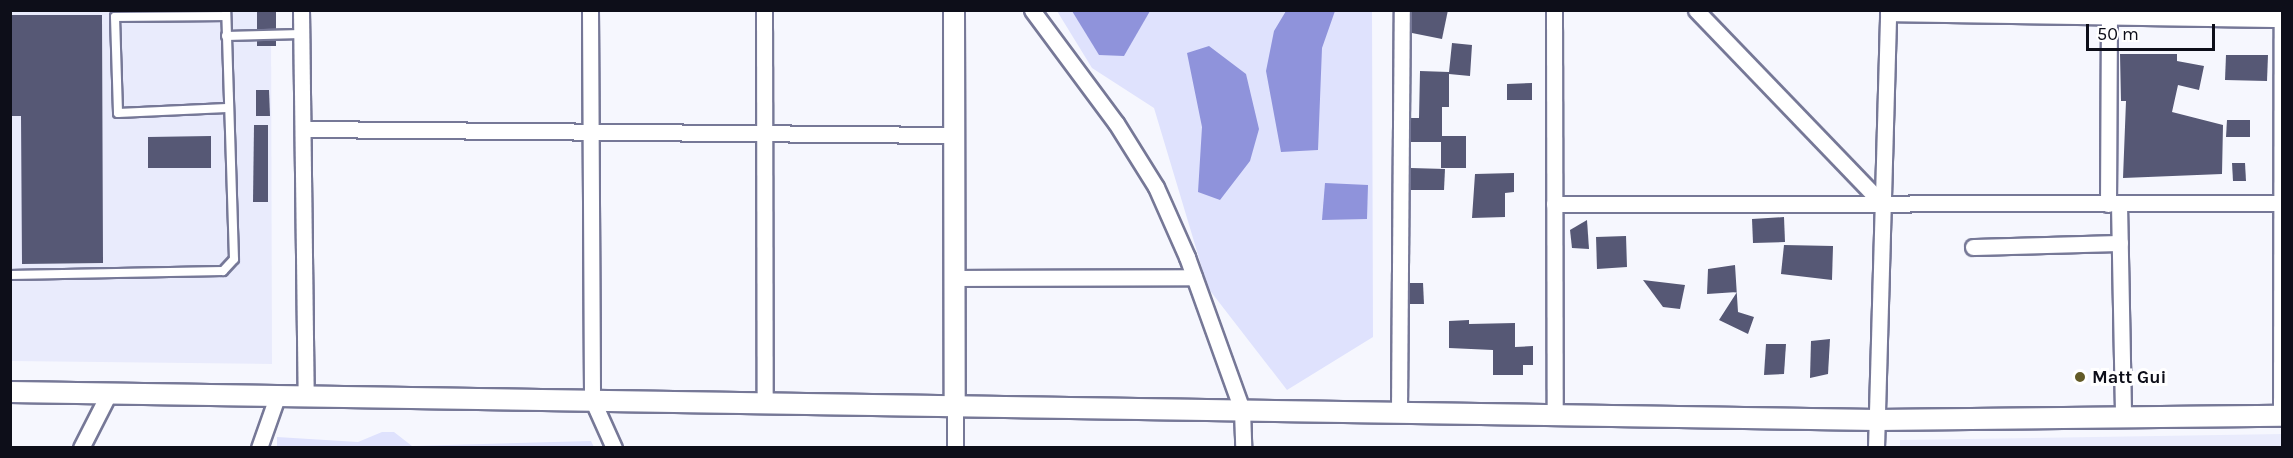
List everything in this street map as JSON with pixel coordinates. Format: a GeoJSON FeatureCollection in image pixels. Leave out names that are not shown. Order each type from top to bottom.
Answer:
{"type":"FeatureCollection","features":[{"type":"Feature","properties":{"kind":"street"},"geometry":{"type":"LineString","coordinates":[[301,10],[306,394]]}},
{"type":"Feature","properties":{"kind":"street"},"geometry":{"type":"LineString","coordinates":[[590,10],[592,399],[614,447]]}},
{"type":"Feature","properties":{"kind":"street"},"geometry":{"type":"LineString","coordinates":[[765,10],[765,402]]}},
{"type":"Feature","properties":{"kind":"street"},"geometry":{"type":"LineString","coordinates":[[954,10],[955,447]]}},
{"type":"Feature","properties":{"kind":"street"},"geometry":{"type":"LineString","coordinates":[[1032,10],[1116,123],[1156,188],[1194,277],[1242,410],[1243,447]]}},
{"type":"Feature","properties":{"kind":"street"},"geometry":{"type":"LineString","coordinates":[[1399,412],[1402,10]]}},
{"type":"Feature","properties":{"kind":"street"},"geometry":{"type":"LineString","coordinates":[[1554,10],[1555,415]]}},
{"type":"Feature","properties":{"kind":"street"},"geometry":{"type":"LineString","coordinates":[[1696,10],[1883,204]]}},
{"type":"Feature","properties":{"kind":"street"},"geometry":{"type":"LineString","coordinates":[[10,392],[306,394],[1877,420],[2282,416],[2282,10]]}},
{"type":"Feature","properties":{"kind":"street"},"geometry":{"type":"LineString","coordinates":[[1876,447],[1888,12],[2109,14],[2282,19]]}},
{"type":"Feature","properties":{"kind":"street"},"geometry":{"type":"LineString","coordinates":[[2109,14],[2114,204],[2120,243],[2123,418]]}},
{"type":"Feature","properties":{"kind":"street"},"geometry":{"type":"LineString","coordinates":[[303,129],[954,135]]}},
{"type":"Feature","properties":{"kind":"street"},"geometry":{"type":"LineString","coordinates":[[1554,204],[2282,203]]}},
{"type":"Feature","properties":{"kind":"street"},"geometry":{"type":"LineString","coordinates":[[1973,247],[2120,243]]}},
{"type":"Feature","properties":{"kind":"street"},"geometry":{"type":"LineString","coordinates":[[954,278],[1194,277]]}},
{"type":"Feature","properties":{"kind":"street"},"geometry":{"type":"LineString","coordinates":[[81,447],[109,393]]}},
{"type":"Feature","properties":{"kind":"street"},"geometry":{"type":"LineString","coordinates":[[259,447],[278,394]]}},
{"type":"Feature","properties":{"kind":"lane"},"geometry":{"type":"LineString","coordinates":[[10,275],[223,271],[234,259],[227,108],[226,13],[115,17],[118,112],[227,108]]}},
{"type":"Feature","properties":{"kind":"lane"},"geometry":{"type":"LineString","coordinates":[[226,36],[301,34]]}},
{"type":"Feature","properties":{"kind":"shaded area"},"geometry":{"type":"Polygon","coordinates":[[[11,11],[271,11],[272,364],[11,361],[11,11]]]}},
{"type":"Feature","properties":{"kind":"shaded area"},"geometry":{"type":"Polygon","coordinates":[[[1057,11],[1372,11],[1373,337],[1287,390],[1208,288],[1154,108],[1092,68],[1057,11]]]}},
{"type":"Feature","properties":{"kind":"shaded area"},"geometry":{"type":"Polygon","coordinates":[[[382,432],[394,432],[412,446],[591,441],[594,447],[277,447],[277,437],[358,442],[382,432]]]}},
{"type":"Feature","properties":{"kind":"shaded area"},"geometry":{"type":"Polygon","coordinates":[[[2282,434],[2282,448],[1900,447],[1900,440],[2282,434]]]}},
{"type":"Feature","properties":{"kind":"water"},"geometry":{"type":"Polygon","coordinates":[[[1072,11],[1150,11],[1124,56],[1099,55],[1072,11]]]}},
{"type":"Feature","properties":{"kind":"water"},"geometry":{"type":"Polygon","coordinates":[[[1286,11],[1335,11],[1322,48],[1318,150],[1281,152],[1266,71],[1274,31],[1286,11]]]}},
{"type":"Feature","properties":{"kind":"water"},"geometry":{"type":"Polygon","coordinates":[[[1209,46],[1246,74],[1259,129],[1250,161],[1220,200],[1198,192],[1202,127],[1187,53],[1209,46]]]}},
{"type":"Feature","properties":{"kind":"water"},"geometry":{"type":"Polygon","coordinates":[[[1325,183],[1368,185],[1367,219],[1322,220],[1325,183]]]}},
{"type":"Feature","properties":{"kind":"building"},"geometry":{"type":"Polygon","coordinates":[[[257,10],[276,10],[276,29],[257,29],[257,10]]]}},
{"type":"Feature","properties":{"kind":"building"},"geometry":{"type":"Polygon","coordinates":[[[1412,10],[1448,10],[1442,39],[1412,33],[1412,10]]]}},
{"type":"Feature","properties":{"kind":"building"},"geometry":{"type":"Polygon","coordinates":[[[10,15],[102,15],[103,263],[22,264],[21,116],[10,116],[10,15]]]}},
{"type":"Feature","properties":{"kind":"building"},"geometry":{"type":"Polygon","coordinates":[[[257,41],[276,41],[276,46],[257,46],[257,41]]]}},
{"type":"Feature","properties":{"kind":"building"},"geometry":{"type":"Polygon","coordinates":[[[1452,43],[1472,45],[1470,76],[1449,74],[1449,107],[1442,107],[1442,136],[1466,136],[1466,168],[1441,168],[1441,142],[1411,142],[1411,118],[1419,118],[1420,71],[1449,72],[1452,43]]]}},
{"type":"Feature","properties":{"kind":"building"},"geometry":{"type":"Polygon","coordinates":[[[2120,54],[2177,54],[2177,61],[2204,66],[2199,90],[2178,85],[2172,112],[2223,125],[2222,174],[2123,178],[2126,101],[2121,101],[2120,54]]]}},
{"type":"Feature","properties":{"kind":"building"},"geometry":{"type":"Polygon","coordinates":[[[2226,55],[2268,55],[2267,81],[2225,80],[2226,55]]]}},
{"type":"Feature","properties":{"kind":"building"},"geometry":{"type":"Polygon","coordinates":[[[1532,83],[1532,100],[1507,100],[1507,84],[1532,83]]]}},
{"type":"Feature","properties":{"kind":"building"},"geometry":{"type":"Polygon","coordinates":[[[256,90],[269,90],[270,116],[256,116],[256,90]]]}},
{"type":"Feature","properties":{"kind":"building"},"geometry":{"type":"Polygon","coordinates":[[[2227,120],[2250,120],[2250,137],[2226,137],[2227,120]]]}},
{"type":"Feature","properties":{"kind":"building"},"geometry":{"type":"Polygon","coordinates":[[[254,125],[268,125],[268,202],[253,202],[254,125]]]}},
{"type":"Feature","properties":{"kind":"building"},"geometry":{"type":"Polygon","coordinates":[[[211,136],[211,168],[148,168],[148,137],[211,136]]]}},
{"type":"Feature","properties":{"kind":"building"},"geometry":{"type":"Polygon","coordinates":[[[2232,163],[2245,163],[2246,181],[2233,181],[2232,163]]]}},
{"type":"Feature","properties":{"kind":"building"},"geometry":{"type":"Polygon","coordinates":[[[1411,168],[1445,169],[1444,190],[1410,190],[1411,168]]]}},
{"type":"Feature","properties":{"kind":"building"},"geometry":{"type":"Polygon","coordinates":[[[1514,173],[1514,192],[1505,193],[1505,217],[1472,218],[1475,174],[1514,173]]]}},
{"type":"Feature","properties":{"kind":"building"},"geometry":{"type":"Polygon","coordinates":[[[1784,217],[1785,242],[1753,243],[1752,219],[1784,217]]]}},
{"type":"Feature","properties":{"kind":"building"},"geometry":{"type":"Polygon","coordinates":[[[1587,220],[1589,249],[1572,248],[1570,230],[1587,220]]]}},
{"type":"Feature","properties":{"kind":"building"},"geometry":{"type":"Polygon","coordinates":[[[1626,236],[1627,267],[1597,269],[1596,237],[1626,236]]]}},
{"type":"Feature","properties":{"kind":"building"},"geometry":{"type":"Polygon","coordinates":[[[1784,245],[1833,246],[1832,280],[1781,274],[1784,245]]]}},
{"type":"Feature","properties":{"kind":"building"},"geometry":{"type":"Polygon","coordinates":[[[1735,265],[1737,292],[1707,294],[1708,269],[1735,265]]]}},
{"type":"Feature","properties":{"kind":"building"},"geometry":{"type":"Polygon","coordinates":[[[1643,280],[1685,285],[1680,309],[1663,307],[1643,280]]]}},
{"type":"Feature","properties":{"kind":"building"},"geometry":{"type":"Polygon","coordinates":[[[1410,283],[1423,283],[1424,304],[1410,304],[1410,283]]]}},
{"type":"Feature","properties":{"kind":"building"},"geometry":{"type":"Polygon","coordinates":[[[1737,292],[1738,312],[1754,317],[1748,334],[1719,320],[1737,292]]]}},
{"type":"Feature","properties":{"kind":"building"},"geometry":{"type":"Polygon","coordinates":[[[1469,320],[1469,324],[1515,323],[1515,347],[1533,346],[1533,365],[1523,365],[1523,375],[1493,375],[1493,350],[1449,348],[1449,321],[1469,320]]]}},
{"type":"Feature","properties":{"kind":"building"},"geometry":{"type":"Polygon","coordinates":[[[1830,339],[1828,374],[1810,378],[1811,341],[1830,339]]]}},
{"type":"Feature","properties":{"kind":"building"},"geometry":{"type":"Polygon","coordinates":[[[1766,344],[1786,344],[1784,374],[1764,375],[1766,344]]]}},
{"type":"Feature","properties":{"kind":"place","name":"Matt Gui"},"geometry":{"type":"Point","coordinates":[2080,377]}}]}
